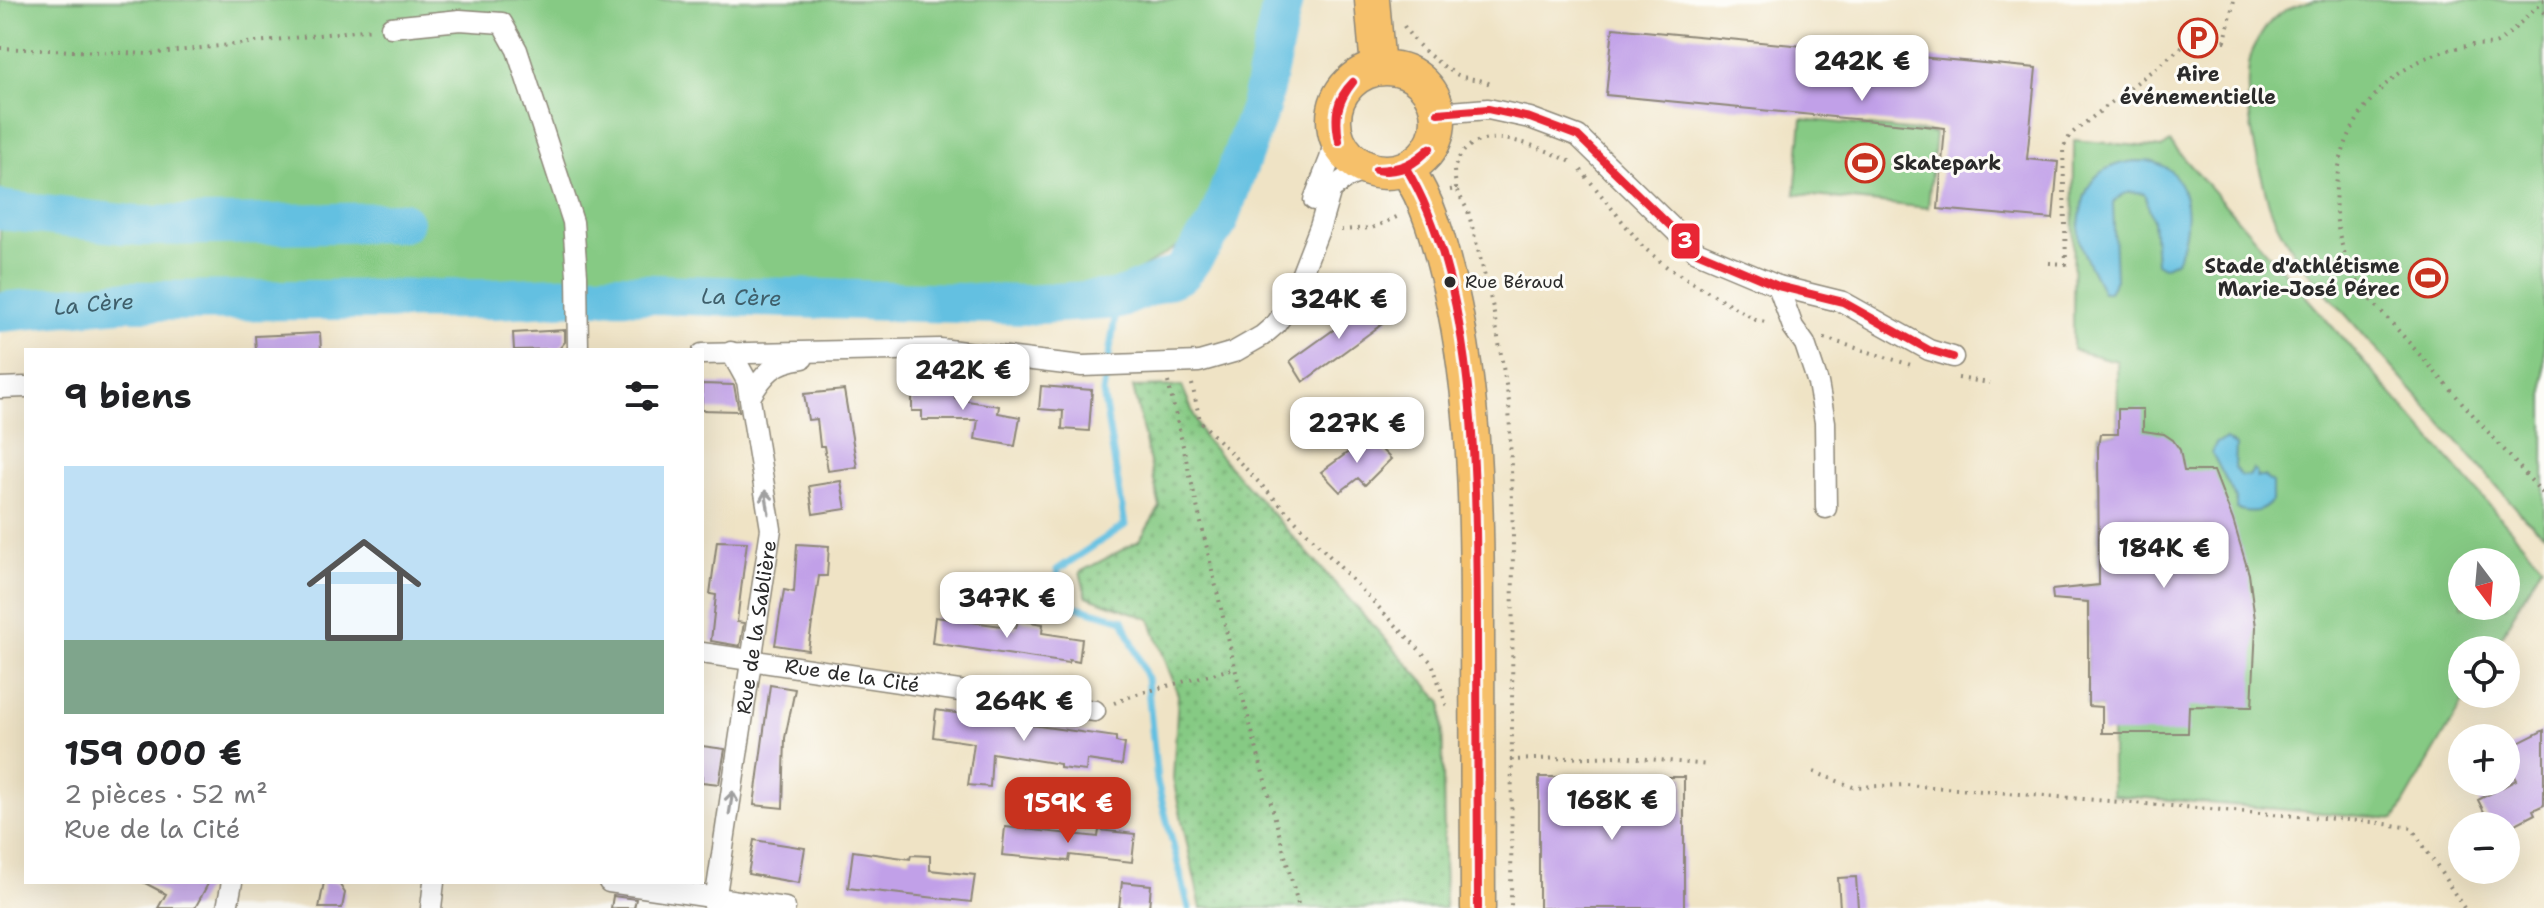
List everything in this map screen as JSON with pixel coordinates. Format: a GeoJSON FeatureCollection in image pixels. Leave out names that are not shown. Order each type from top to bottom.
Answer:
{"type":"FeatureCollection","features":[{"type":"Feature","properties":{"kind":"main road"},"geometry":{"type":"LineString","coordinates":[[1372,0],[1378,68]]}},
{"type":"Feature","properties":{"kind":"main road"},"geometry":{"type":"LineString","coordinates":[[1415,182],[1391,172],[1369,169],[1349,157],[1340,145],[1335,113],[1339,97],[1349,83],[1362,74],[1378,68],[1411,73],[1424,83],[1434,97],[1438,113],[1438,130],[1432,146],[1421,160],[1415,182],[1439,241],[1461,335],[1472,412],[1476,528],[1478,908]]}},
{"type":"Feature","properties":{"kind":"street"},"geometry":{"type":"LineString","coordinates":[[391,27],[460,20],[502,23],[517,50],[573,222],[578,348]]}},
{"type":"Feature","properties":{"kind":"street"},"geometry":{"type":"LineString","coordinates":[[1438,113],[1488,109],[1530,118],[1578,136],[1697,252],[1778,286],[1843,302],[1929,350],[1953,357]]}},
{"type":"Feature","properties":{"kind":"street"},"geometry":{"type":"LineString","coordinates":[[1309,251],[1308,226],[1312,205],[1330,159],[1336,132]]}},
{"type":"Feature","properties":{"kind":"street"},"geometry":{"type":"LineString","coordinates":[[704,354],[940,349],[1082,366],[1199,362],[1234,352],[1276,324],[1290,304],[1331,189],[1348,177],[1369,169]]}},
{"type":"Feature","properties":{"kind":"street"},"geometry":{"type":"LineString","coordinates":[[1778,286],[1793,327],[1805,344],[1818,383],[1825,422],[1826,508]]}},
{"type":"Feature","properties":{"kind":"street"},"geometry":{"type":"LineString","coordinates":[[750,397],[761,379],[783,361],[850,350]]}},
{"type":"Feature","properties":{"kind":"street","name":"Rue de la Sablière"},"geometry":{"type":"LineString","coordinates":[[715,904],[771,529],[750,397],[744,371],[731,352]]}},
{"type":"Feature","properties":{"kind":"street"},"geometry":{"type":"LineString","coordinates":[[0,388],[24,387]]}},
{"type":"Feature","properties":{"kind":"street","name":"Rue de la Cité"},"geometry":{"type":"LineString","coordinates":[[704,653],[1095,711]]}},
{"type":"Feature","properties":{"kind":"street"},"geometry":{"type":"LineString","coordinates":[[227,908],[232,884]]}},
{"type":"Feature","properties":{"kind":"street"},"geometry":{"type":"LineString","coordinates":[[431,908],[434,884]]}},
{"type":"Feature","properties":{"kind":"street"},"geometry":{"type":"LineString","coordinates":[[619,884],[715,904],[785,908]]}},
{"type":"Feature","properties":{"kind":"path"},"geometry":{"type":"LineString","coordinates":[[2049,263],[2066,264],[2063,148],[2071,134],[2195,37],[2225,41],[2234,0]]}},
{"type":"Feature","properties":{"kind":"path"},"geometry":{"type":"LineString","coordinates":[[2544,13],[2538,6],[2495,44],[2473,45],[2433,55],[2387,83],[2360,114],[2347,138],[2336,177],[2334,204],[2341,244],[2365,293],[2544,495]]}},
{"type":"Feature","properties":{"kind":"path"},"geometry":{"type":"LineString","coordinates":[[1402,15],[1405,29],[1422,47],[1460,76],[1490,84],[1488,138]]}},
{"type":"Feature","properties":{"kind":"path"},"geometry":{"type":"LineString","coordinates":[[0,48],[149,54],[391,27]]}},
{"type":"Feature","properties":{"kind":"path"},"geometry":{"type":"LineString","coordinates":[[1320,227],[1341,230],[1372,228],[1402,214],[1415,182]]}},
{"type":"Feature","properties":{"kind":"path"},"geometry":{"type":"LineString","coordinates":[[1172,364],[1173,411],[1235,668],[1299,908]]}},
{"type":"Feature","properties":{"kind":"path"},"geometry":{"type":"LineString","coordinates":[[1172,364],[1192,382],[1200,421],[1432,663],[1449,716]]}},
{"type":"Feature","properties":{"kind":"path"},"geometry":{"type":"LineString","coordinates":[[1137,694],[1235,668]]}},
{"type":"Feature","properties":{"kind":"path"},"geometry":{"type":"LineString","coordinates":[[1510,760],[1619,756],[1708,765]]}},
{"type":"Feature","properties":{"kind":"path"},"geometry":{"type":"LineString","coordinates":[[1814,772],[1853,787],[1907,785],[2057,795],[2412,828],[2464,908]]}},
{"type":"Feature","properties":{"kind":"green space"},"geometry":{"type":"Polygon","coordinates":[[[0,0],[1274,0],[1256,79],[1213,224],[1109,289],[960,294],[554,287],[0,301],[0,0]]]}},
{"type":"Feature","properties":{"kind":"green space","name":"Stade d'athlétisme Marie-José Pérec"},"geometry":{"type":"Polygon","coordinates":[[[2315,0],[2544,0],[2544,534],[2525,518],[2301,264],[2275,220],[2264,188],[2252,132],[2248,94],[2250,59],[2259,39],[2275,17],[2315,0]]]}},
{"type":"Feature","properties":{"kind":"green space","name":"Skatepark"},"geometry":{"type":"Polygon","coordinates":[[[1802,119],[1935,133],[1928,208],[1795,194],[1802,119]]]}},
{"type":"Feature","properties":{"kind":"green space"},"geometry":{"type":"Polygon","coordinates":[[[2074,140],[2162,148],[2170,142],[2542,565],[2520,603],[2520,548],[2448,548],[2448,620],[2510,620],[2501,636],[2448,636],[2448,708],[2460,708],[2395,819],[2112,795],[2112,733],[2102,707],[2088,706],[2088,602],[2081,601],[2080,587],[2099,584],[2099,434],[2118,434],[2117,361],[2073,350],[2074,140]]]}},
{"type":"Feature","properties":{"kind":"green space"},"geometry":{"type":"Polygon","coordinates":[[[1182,386],[1203,437],[1442,702],[1445,908],[1201,908],[1173,779],[1178,695],[1150,619],[1086,596],[1080,572],[1139,541],[1160,507],[1133,387],[1182,386]]]}},
{"type":"Feature","properties":{"kind":"water"},"geometry":{"type":"Polygon","coordinates":[[[2135,161],[2154,162],[2177,178],[2186,205],[2185,235],[2176,261],[2163,267],[2156,263],[2153,220],[2144,193],[2123,194],[2113,203],[2116,280],[2109,292],[2103,292],[2080,242],[2082,204],[2090,185],[2103,171],[2135,161]]]}},
{"type":"Feature","properties":{"kind":"water"},"geometry":{"type":"Polygon","coordinates":[[[2226,439],[2236,446],[2235,468],[2241,476],[2250,475],[2253,469],[2257,477],[2264,477],[2272,483],[2272,501],[2264,508],[2252,512],[2236,509],[2236,499],[2212,453],[2216,443],[2226,439]]]}},
{"type":"Feature","properties":{"kind":"building"},"geometry":{"type":"Polygon","coordinates":[[[1613,28],[2036,68],[2027,159],[2058,162],[2053,219],[1938,209],[1945,128],[1606,95],[1613,28]]]}},
{"type":"Feature","properties":{"kind":"building"},"geometry":{"type":"Polygon","coordinates":[[[1375,300],[1389,319],[1303,382],[1290,361],[1375,300]]]}},
{"type":"Feature","properties":{"kind":"building"},"geometry":{"type":"Polygon","coordinates":[[[565,330],[565,342],[560,348],[514,348],[513,333],[565,330]]]}},
{"type":"Feature","properties":{"kind":"building"},"geometry":{"type":"Polygon","coordinates":[[[320,333],[321,348],[256,348],[255,336],[320,333]]]}},
{"type":"Feature","properties":{"kind":"building"},"geometry":{"type":"Polygon","coordinates":[[[912,381],[956,382],[955,399],[999,406],[998,413],[1020,417],[1015,446],[975,439],[978,420],[922,420],[922,411],[912,411],[912,381]]]}},
{"type":"Feature","properties":{"kind":"building"},"geometry":{"type":"Polygon","coordinates":[[[704,384],[734,385],[739,411],[704,410],[704,384]]]}},
{"type":"Feature","properties":{"kind":"building"},"geometry":{"type":"Polygon","coordinates":[[[1041,386],[1092,390],[1089,431],[1062,429],[1063,411],[1039,409],[1041,386]]]}},
{"type":"Feature","properties":{"kind":"building"},"geometry":{"type":"Polygon","coordinates":[[[844,390],[857,467],[828,471],[824,446],[820,446],[817,419],[808,420],[804,394],[844,390]]]}},
{"type":"Feature","properties":{"kind":"building"},"geometry":{"type":"Polygon","coordinates":[[[2118,409],[2143,409],[2143,431],[2164,434],[2173,440],[2180,450],[2184,471],[2214,471],[2249,574],[2256,627],[2252,707],[2189,706],[2188,733],[2102,733],[2102,707],[2088,706],[2088,602],[2053,599],[2052,590],[2099,585],[2098,447],[2100,434],[2118,434],[2118,409]]]}},
{"type":"Feature","properties":{"kind":"building"},"geometry":{"type":"Polygon","coordinates":[[[1369,437],[1391,459],[1365,485],[1358,478],[1340,492],[1321,472],[1369,437]]]}},
{"type":"Feature","properties":{"kind":"building"},"geometry":{"type":"Polygon","coordinates":[[[841,481],[846,509],[813,514],[809,486],[841,481]]]}},
{"type":"Feature","properties":{"kind":"building"},"geometry":{"type":"Polygon","coordinates":[[[717,541],[747,542],[737,622],[744,623],[740,646],[711,641],[716,595],[710,594],[717,541]]]}},
{"type":"Feature","properties":{"kind":"building"},"geometry":{"type":"Polygon","coordinates":[[[797,544],[829,546],[827,576],[819,576],[808,650],[775,645],[784,590],[794,592],[797,544]]]}},
{"type":"Feature","properties":{"kind":"building"},"geometry":{"type":"Polygon","coordinates":[[[935,617],[1016,628],[1018,620],[1043,624],[1042,633],[1082,639],[1079,662],[1069,660],[1068,663],[932,643],[935,617]]]}},
{"type":"Feature","properties":{"kind":"building"},"geometry":{"type":"Polygon","coordinates":[[[770,685],[795,689],[785,738],[783,808],[754,805],[770,685]]]}},
{"type":"Feature","properties":{"kind":"building"},"geometry":{"type":"Polygon","coordinates":[[[936,710],[1014,722],[1015,713],[1033,716],[1031,725],[1116,737],[1116,742],[1125,744],[1122,765],[1087,760],[1086,771],[992,753],[990,787],[968,785],[974,743],[933,737],[936,710]]]}},
{"type":"Feature","properties":{"kind":"building"},"geometry":{"type":"Polygon","coordinates":[[[2544,730],[2544,805],[2520,822],[2520,812],[2484,812],[2478,800],[2486,796],[2520,796],[2520,742],[2544,730]]]}},
{"type":"Feature","properties":{"kind":"building"},"geometry":{"type":"Polygon","coordinates":[[[704,746],[725,749],[719,784],[704,782],[704,746]]]}},
{"type":"Feature","properties":{"kind":"building"},"geometry":{"type":"Polygon","coordinates":[[[1539,777],[1684,777],[1684,908],[1539,908],[1539,777]]]}},
{"type":"Feature","properties":{"kind":"building"},"geometry":{"type":"Polygon","coordinates":[[[1005,827],[1098,837],[1099,830],[1135,834],[1132,862],[1070,855],[1069,861],[1002,855],[1005,827]]]}},
{"type":"Feature","properties":{"kind":"building"},"geometry":{"type":"Polygon","coordinates":[[[754,840],[805,848],[799,883],[748,874],[754,840]]]}},
{"type":"Feature","properties":{"kind":"building"},"geometry":{"type":"Polygon","coordinates":[[[853,851],[910,859],[911,855],[930,856],[930,870],[975,875],[971,902],[848,888],[853,851]]]}},
{"type":"Feature","properties":{"kind":"building"},"geometry":{"type":"Polygon","coordinates":[[[1856,877],[1858,908],[1840,908],[1838,878],[1856,877]]]}},
{"type":"Feature","properties":{"kind":"building"},"geometry":{"type":"Polygon","coordinates":[[[1122,882],[1151,885],[1149,908],[1119,908],[1122,882]]]}},
{"type":"Feature","properties":{"kind":"building"},"geometry":{"type":"Polygon","coordinates":[[[147,884],[208,884],[195,908],[158,908],[166,894],[147,884]]]}},
{"type":"Feature","properties":{"kind":"building"},"geometry":{"type":"Polygon","coordinates":[[[324,884],[339,884],[345,893],[342,908],[319,908],[324,884]]]}},
{"type":"Feature","properties":{"kind":"building"},"geometry":{"type":"Polygon","coordinates":[[[613,896],[636,899],[634,908],[611,908],[613,896]]]}},
{"type":"Feature","properties":{"kind":"waterway","name":"La Cère"},"geometry":{"type":"LineString","coordinates":[[0,312],[120,301],[494,299],[618,293],[1025,305],[1118,299],[1182,273],[1217,224],[1260,107],[1283,0]]}},
{"type":"Feature","properties":{"kind":"waterway","name":"La Cère"},"geometry":{"type":"LineString","coordinates":[[0,210],[141,226],[403,222]]}},
{"type":"Feature","properties":{"kind":"waterway"},"geometry":{"type":"LineString","coordinates":[[1118,299],[1103,393],[1125,525],[1057,570],[1064,603],[1123,620],[1147,678],[1157,781],[1189,908]]}},
{"type":"Feature","properties":{"kind":"transit line","name":"3"},"geometry":{"type":"LineString","coordinates":[[1339,141],[1337,109],[1353,82]]}},
{"type":"Feature","properties":{"kind":"transit line","name":"3"},"geometry":{"type":"LineString","coordinates":[[1339,141],[1338,110],[1353,82]]}},
{"type":"Feature","properties":{"kind":"transit line","name":"3"},"geometry":{"type":"LineString","coordinates":[[1438,113],[1488,109],[1530,118],[1578,136],[1697,252],[1778,286],[1843,302],[1929,350],[1953,357]]}},
{"type":"Feature","properties":{"kind":"transit line","name":"3"},"geometry":{"type":"LineString","coordinates":[[1376,170],[1392,171],[1406,167],[1430,148]]}},
{"type":"Feature","properties":{"kind":"transit line","name":"3"},"geometry":{"type":"LineString","coordinates":[[1376,170],[1406,165],[1430,148]]}},
{"type":"Feature","properties":{"kind":"transit line","name":"3"},"geometry":{"type":"LineString","coordinates":[[1406,168],[1430,217],[1448,271],[1468,392],[1476,516],[1478,908]]}},
{"type":"Feature","properties":{"kind":"place","name":"Aire événementielle"},"geometry":{"type":"Point","coordinates":[2198,38]}},
{"type":"Feature","properties":{"kind":"place","name":"Skatepark"},"geometry":{"type":"Point","coordinates":[1865,163]}},
{"type":"Feature","properties":{"kind":"place","name":"Stade d'athlétisme Marie-José Pérec"},"geometry":{"type":"Point","coordinates":[2428,278]}},
{"type":"Feature","properties":{"kind":"place","name":"Rue Béraud"},"geometry":{"type":"Point","coordinates":[1450,282]}}]}
